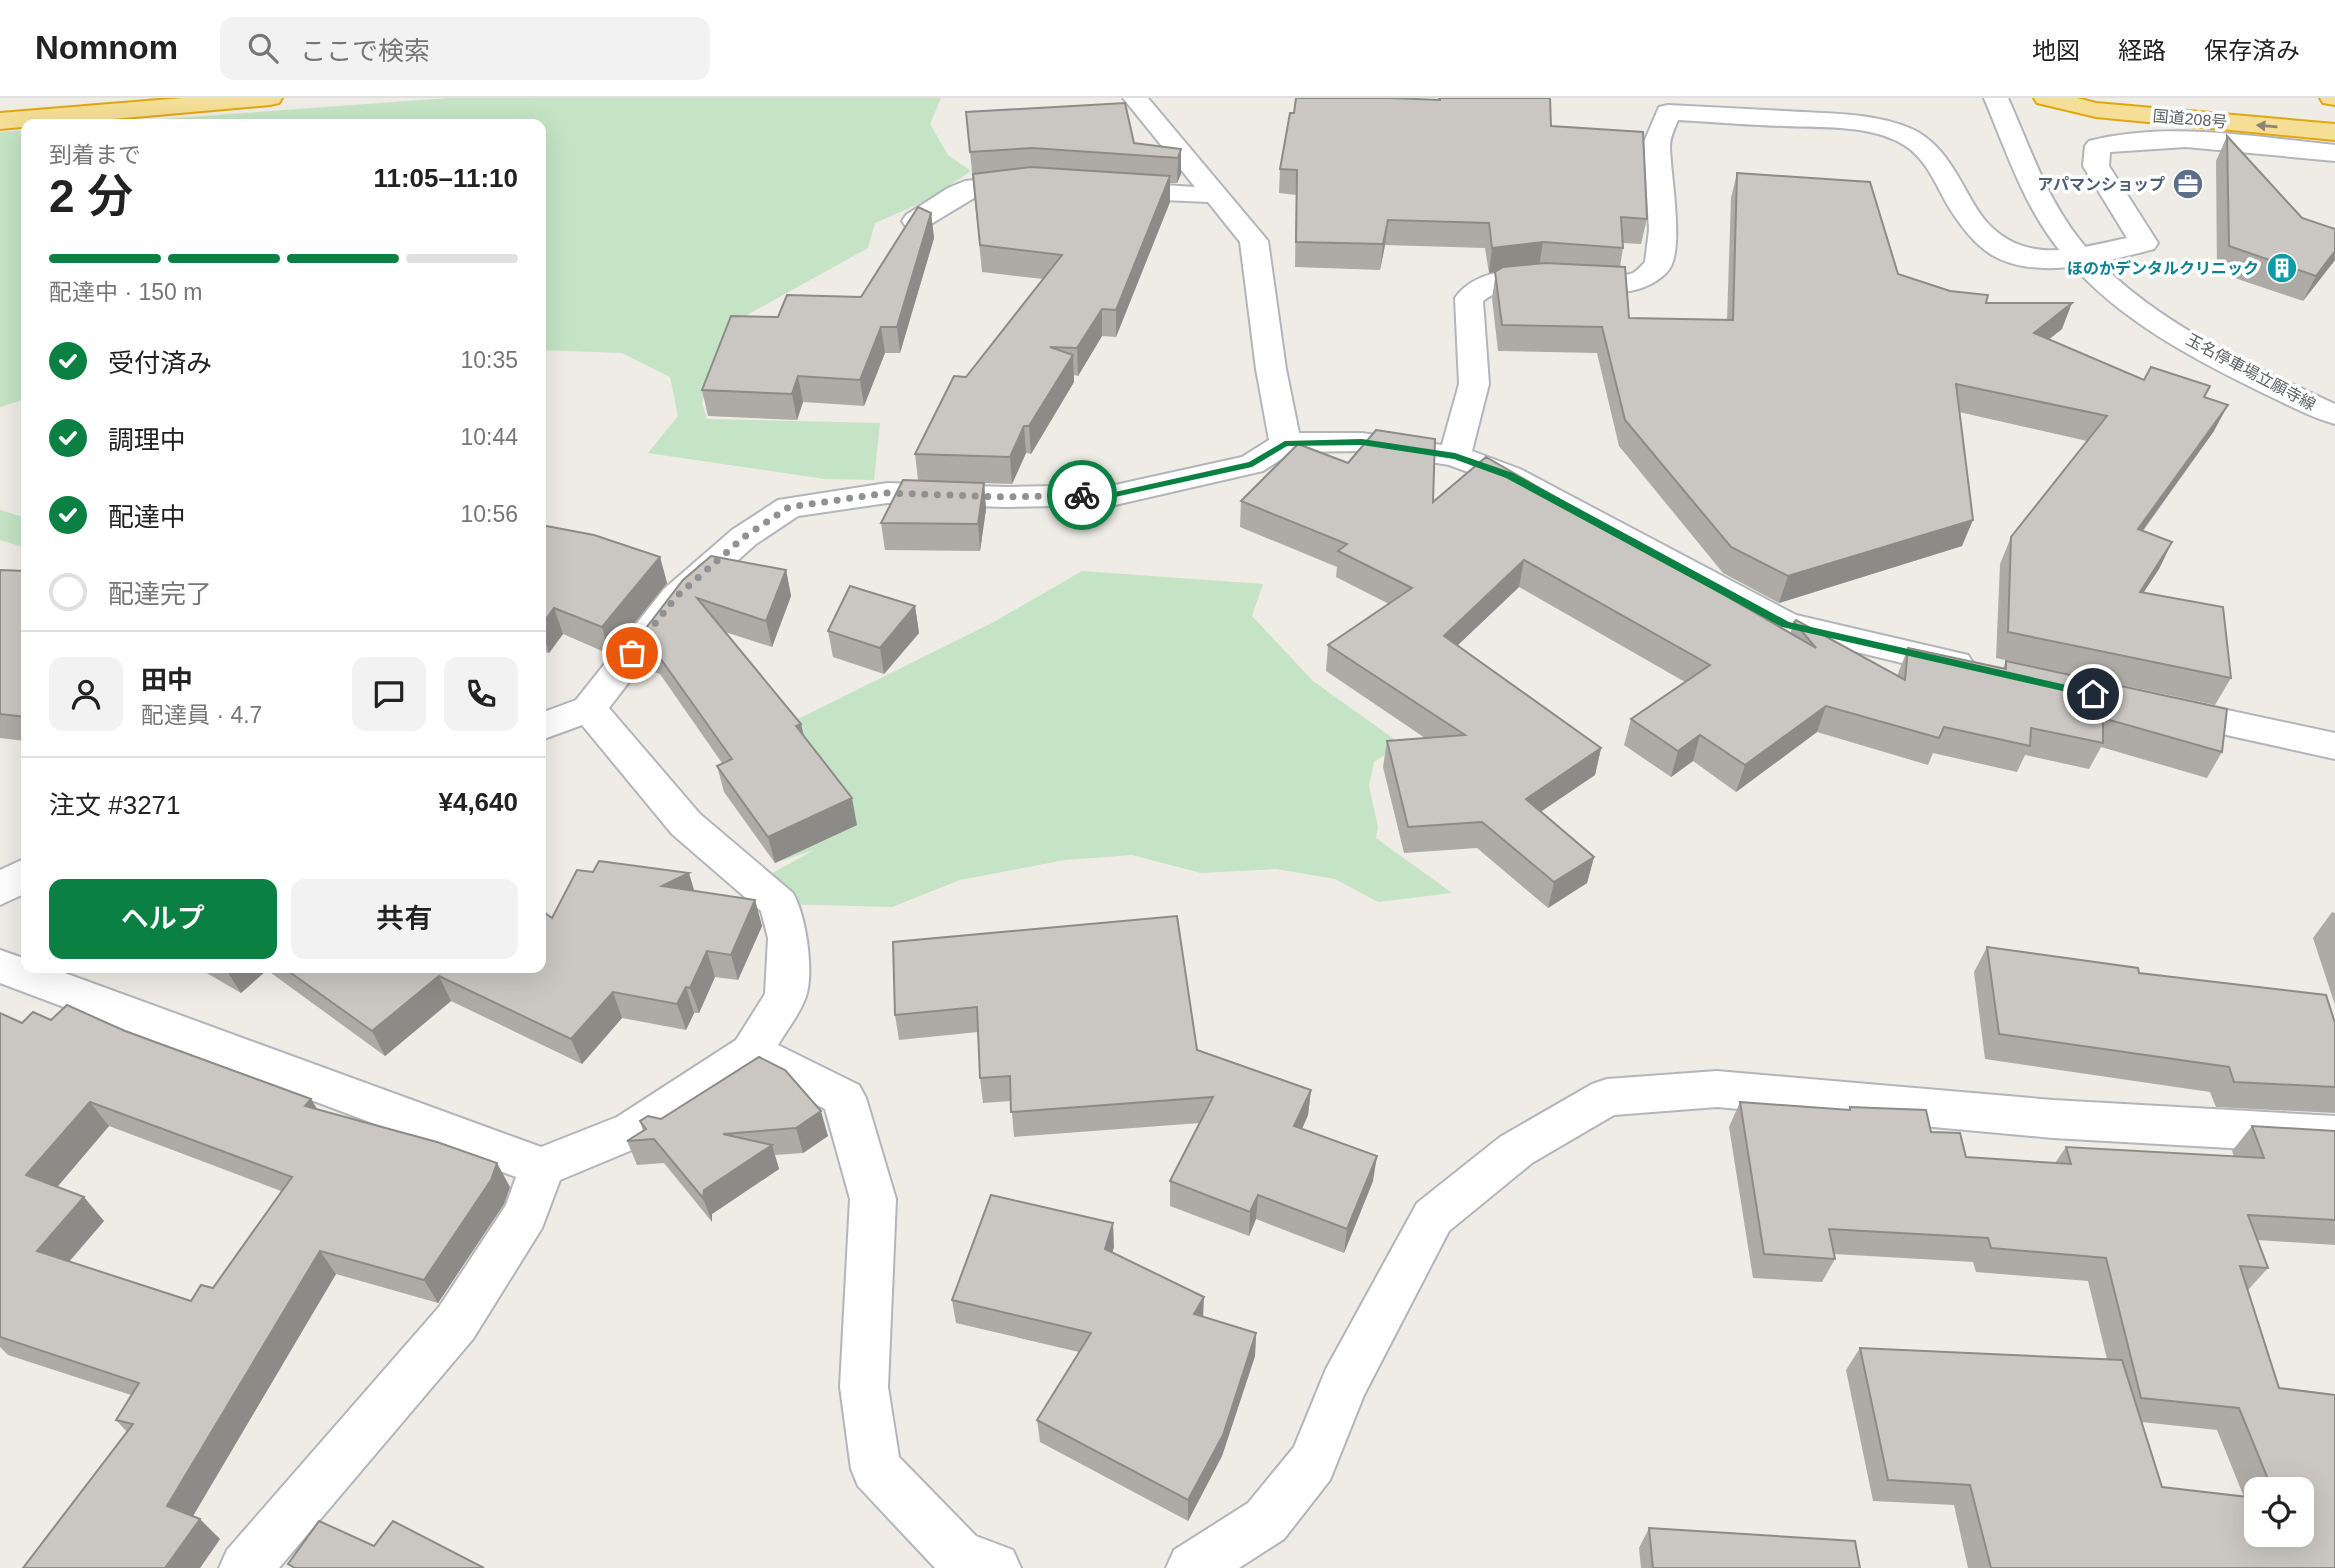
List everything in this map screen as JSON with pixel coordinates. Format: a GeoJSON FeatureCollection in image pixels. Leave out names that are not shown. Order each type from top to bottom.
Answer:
{"type":"FeatureCollection","features":[{"type":"Feature","properties":{"kind":"highway"},"geometry":{"type":"LineString","coordinates":[[23,119],[270,98]]}},
{"type":"Feature","properties":{"kind":"highway","name":"国道208号"},"geometry":{"type":"LineString","coordinates":[[2046,98],[2096,110],[2335,132]]}},
{"type":"Feature","properties":{"kind":"highway"},"geometry":{"type":"LineString","coordinates":[[0,121],[21,119]]}},
{"type":"Feature","properties":{"kind":"street"},"geometry":{"type":"LineString","coordinates":[[1135,98],[1254,240],[1271,369],[1285,443]]}},
{"type":"Feature","properties":{"kind":"street","name":"玉名停車場立願寺線"},"geometry":{"type":"LineString","coordinates":[[1996,98],[2053,221],[2079,256],[2123,297],[2204,351],[2335,415]]}},
{"type":"Feature","properties":{"kind":"street"},"geometry":{"type":"LineString","coordinates":[[1455,456],[1474,384],[1469,298],[1490,282],[1541,278],[1605,283],[1640,281],[1659,265],[1663,230],[1657,142],[1668,112],[1836,122],[1885,130],[1912,139],[1936,161],[1968,218],[1985,236],[2007,253],[2039,257],[2079,256],[2144,243],[2096,166],[2098,146],[2130,139],[2166,137],[2335,153]]}},
{"type":"Feature","properties":{"kind":"street"},"geometry":{"type":"LineString","coordinates":[[916,221],[957,194],[974,187],[1046,184]]}},
{"type":"Feature","properties":{"kind":"street"},"geometry":{"type":"LineString","coordinates":[[1096,188],[1213,194]]}},
{"type":"Feature","properties":{"kind":"street"},"geometry":{"type":"LineString","coordinates":[[546,725],[589,709],[676,597],[744,537],[789,507],[887,493],[1006,497],[1115,495],[1252,464],[1285,443],[1362,442],[1455,456],[1509,475],[1786,624],[1988,671]]}},
{"type":"Feature","properties":{"kind":"street"},"geometry":{"type":"LineString","coordinates":[[2147,706],[2335,746]]}},
{"type":"Feature","properties":{"kind":"street"},"geometry":{"type":"LineString","coordinates":[[0,966],[542,1167],[633,1130],[751,1052],[786,996],[788,937],[779,904],[686,824],[589,709]]}},
{"type":"Feature","properties":{"kind":"street"},"geometry":{"type":"LineString","coordinates":[[0,890],[21,876]]}},
{"type":"Feature","properties":{"kind":"street"},"geometry":{"type":"LineString","coordinates":[[751,1052],[844,1098],[873,1199],[864,1387],[876,1469],[960,1557],[995,1568]]}},
{"type":"Feature","properties":{"kind":"street"},"geometry":{"type":"LineString","coordinates":[[1192,1568],[1266,1521],[1312,1463],[1343,1385],[1433,1217],[1516,1150],[1607,1097],[1717,1089],[2053,1119],[2335,1135]]}},
{"type":"Feature","properties":{"kind":"street"},"geometry":{"type":"LineString","coordinates":[[245,1568],[456,1323],[526,1214],[542,1167]]}},
{"type":"Feature","properties":{"kind":"green space"},"geometry":{"type":"Polygon","coordinates":[[[448,98],[941,98],[930,124],[948,155],[971,171],[928,200],[875,223],[868,248],[729,325],[702,403],[707,419],[880,423],[874,480],[825,479],[648,453],[678,416],[670,377],[622,353],[546,350],[546,119],[164,119],[448,98]]]}},
{"type":"Feature","properties":{"kind":"green space"},"geometry":{"type":"Polygon","coordinates":[[[21,130],[21,401],[0,407],[0,132],[21,130]]]}},
{"type":"Feature","properties":{"kind":"green space"},"geometry":{"type":"Polygon","coordinates":[[[0,510],[21,516],[21,546],[0,540],[0,510]]]}},
{"type":"Feature","properties":{"kind":"green space"},"geometry":{"type":"Polygon","coordinates":[[[1082,571],[1263,584],[1252,616],[1313,681],[1401,744],[1374,762],[1369,786],[1378,827],[1376,838],[1452,893],[1378,902],[1335,879],[1276,869],[1201,873],[1132,855],[1065,860],[960,880],[892,907],[779,904],[760,880],[814,850],[775,863],[857,824],[786,725],[992,623],[1082,571]]]}},
{"type":"Feature","properties":{"kind":"building"},"geometry":{"type":"Polygon","coordinates":[[[1296,98],[1550,98],[1551,126],[1643,132],[1647,219],[1621,217],[1623,248],[1543,242],[1492,248],[1489,223],[1388,220],[1383,244],[1296,242],[1297,170],[1280,169],[1290,113],[1294,113],[1296,98]]]}},
{"type":"Feature","properties":{"kind":"building"},"geometry":{"type":"Polygon","coordinates":[[[1125,103],[1134,143],[1181,149],[1178,158],[1032,148],[970,152],[966,112],[1125,103]]]}},
{"type":"Feature","properties":{"kind":"building"},"geometry":{"type":"Polygon","coordinates":[[[2227,136],[2302,218],[2335,229],[2335,251],[2316,276],[2229,246],[2227,136]]]}},
{"type":"Feature","properties":{"kind":"building"},"geometry":{"type":"Polygon","coordinates":[[[1031,167],[1170,176],[1116,310],[1102,309],[1077,348],[1050,347],[1073,355],[1029,426],[1024,426],[1010,457],[915,454],[954,376],[966,377],[1062,255],[980,245],[973,174],[1031,167]]]}},
{"type":"Feature","properties":{"kind":"building"},"geometry":{"type":"Polygon","coordinates":[[[1737,173],[1870,182],[1898,274],[1950,291],[1988,295],[1986,303],[2072,303],[2034,333],[2144,380],[2151,367],[2210,386],[2204,397],[2228,405],[2138,529],[2172,542],[2140,592],[2223,607],[2231,678],[2008,632],[2011,537],[2107,416],[1956,384],[1973,520],[1788,576],[1731,547],[1625,420],[1602,327],[1502,325],[1495,272],[1503,267],[1545,263],[1625,267],[1629,318],[1733,320],[1737,173]]]}},
{"type":"Feature","properties":{"kind":"building"},"geometry":{"type":"Polygon","coordinates":[[[918,207],[931,213],[897,327],[881,327],[860,380],[798,376],[792,394],[702,390],[731,316],[778,317],[787,295],[861,297],[918,207]]]}},
{"type":"Feature","properties":{"kind":"building"},"geometry":{"type":"Polygon","coordinates":[[[1376,430],[1435,439],[1433,502],[1486,457],[1816,648],[1794,622],[1796,620],[1905,680],[1908,648],[2006,669],[2006,661],[2227,709],[2222,752],[2103,718],[2103,743],[2031,728],[2030,746],[1944,727],[1939,738],[1826,706],[1745,765],[1700,735],[1678,751],[1631,719],[1710,665],[1524,560],[1444,636],[1601,748],[1526,799],[1594,857],[1554,882],[1482,822],[1408,827],[1387,741],[1465,735],[1328,645],[1412,588],[1338,551],[1347,544],[1241,501],[1298,444],[1348,463],[1376,430]]]}},
{"type":"Feature","properties":{"kind":"building"},"geometry":{"type":"Polygon","coordinates":[[[903,480],[984,483],[978,524],[881,523],[903,480]]]}},
{"type":"Feature","properties":{"kind":"building"},"geometry":{"type":"Polygon","coordinates":[[[546,526],[594,535],[660,557],[602,627],[554,608],[546,619],[546,526]]]}},
{"type":"Feature","properties":{"kind":"building"},"geometry":{"type":"Polygon","coordinates":[[[711,556],[786,570],[766,621],[697,598],[801,724],[796,726],[852,798],[768,837],[717,766],[732,759],[653,648],[636,641],[683,580],[711,556]]]}},
{"type":"Feature","properties":{"kind":"building"},"geometry":{"type":"Polygon","coordinates":[[[0,570],[21,571],[21,716],[0,714],[0,570]]]}},
{"type":"Feature","properties":{"kind":"building"},"geometry":{"type":"Polygon","coordinates":[[[850,586],[915,606],[880,648],[828,631],[850,586]]]}},
{"type":"Feature","properties":{"kind":"building"},"geometry":{"type":"Polygon","coordinates":[[[599,861],[689,873],[662,886],[755,900],[731,955],[707,951],[690,988],[686,987],[677,1004],[613,992],[571,1039],[439,976],[372,1031],[291,973],[546,973],[546,914],[552,918],[577,870],[593,872],[599,861]]]}},
{"type":"Feature","properties":{"kind":"building"},"geometry":{"type":"Polygon","coordinates":[[[1177,916],[1197,1050],[1311,1090],[1294,1126],[1377,1156],[1347,1229],[1258,1195],[1250,1212],[1170,1181],[1213,1097],[1011,1112],[1010,1076],[980,1078],[977,1007],[895,1015],[893,942],[1177,916]]]}},
{"type":"Feature","properties":{"kind":"building"},"geometry":{"type":"Polygon","coordinates":[[[1987,947],[2138,968],[2139,973],[2326,995],[2335,1023],[2335,1087],[2234,1082],[2229,1067],[1999,1034],[1987,947]]]}},
{"type":"Feature","properties":{"kind":"building"},"geometry":{"type":"Polygon","coordinates":[[[67,1005],[125,1031],[311,1099],[305,1106],[437,1142],[497,1163],[491,1180],[424,1280],[320,1251],[167,1506],[200,1519],[165,1568],[23,1568],[133,1424],[116,1420],[139,1383],[0,1337],[0,1013],[22,1023],[33,1012],[51,1020],[67,1005]],[[90,1102],[26,1175],[84,1197],[37,1251],[191,1301],[201,1285],[213,1288],[292,1177],[90,1102]]]}},
{"type":"Feature","properties":{"kind":"building"},"geometry":{"type":"Polygon","coordinates":[[[759,1057],[785,1070],[821,1111],[796,1128],[723,1134],[772,1145],[704,1190],[703,1198],[654,1139],[627,1141],[646,1129],[640,1121],[648,1116],[661,1119],[759,1057]]]}},
{"type":"Feature","properties":{"kind":"building"},"geometry":{"type":"Polygon","coordinates":[[[1740,1102],[1850,1110],[1850,1107],[1926,1110],[1931,1132],[1960,1133],[1966,1157],[2071,1164],[2066,1147],[2264,1158],[2252,1126],[2335,1131],[2335,1220],[2248,1215],[2268,1268],[2240,1266],[2279,1388],[2335,1395],[2335,1568],[1991,1568],[1970,1485],[1888,1480],[1860,1348],[2122,1360],[2162,1487],[2244,1497],[2244,1547],[2314,1547],[2314,1477],[2267,1477],[2239,1408],[2141,1398],[2106,1258],[1991,1248],[1988,1238],[1829,1229],[1835,1259],[1764,1254],[1740,1102]]]}},
{"type":"Feature","properties":{"kind":"building"},"geometry":{"type":"Polygon","coordinates":[[[991,1195],[1113,1223],[1105,1249],[1204,1297],[1194,1314],[1256,1333],[1223,1435],[1188,1500],[1037,1420],[1091,1333],[952,1300],[991,1195]]]}},
{"type":"Feature","properties":{"kind":"building"},"geometry":{"type":"Polygon","coordinates":[[[319,1521],[374,1546],[393,1521],[484,1568],[295,1568],[288,1564],[319,1521]]]}},
{"type":"Feature","properties":{"kind":"building"},"geometry":{"type":"Polygon","coordinates":[[[1649,1528],[1855,1541],[1860,1568],[1653,1568],[1649,1528]]]}},
{"type":"Feature","properties":{"kind":"way so far"},"geometry":{"type":"LineString","coordinates":[[632,653],[676,597],[744,537],[789,507],[887,493],[1006,497],[1082,495]]}},
{"type":"Feature","properties":{"kind":"place","name":"アパマンショップ"},"geometry":{"type":"Point","coordinates":[2188,184]}},
{"type":"Feature","properties":{"kind":"place","name":"ほのかデンタルクリニック"},"geometry":{"type":"Point","coordinates":[2282,268]}},
{"type":"Feature","properties":{"kind":"route"},"geometry":{"type":"LineString","coordinates":[[1082,495],[1115,495],[1252,464],[1285,443],[1362,442],[1455,456],[1509,475],[1786,624],[2093,694]]}}]}
